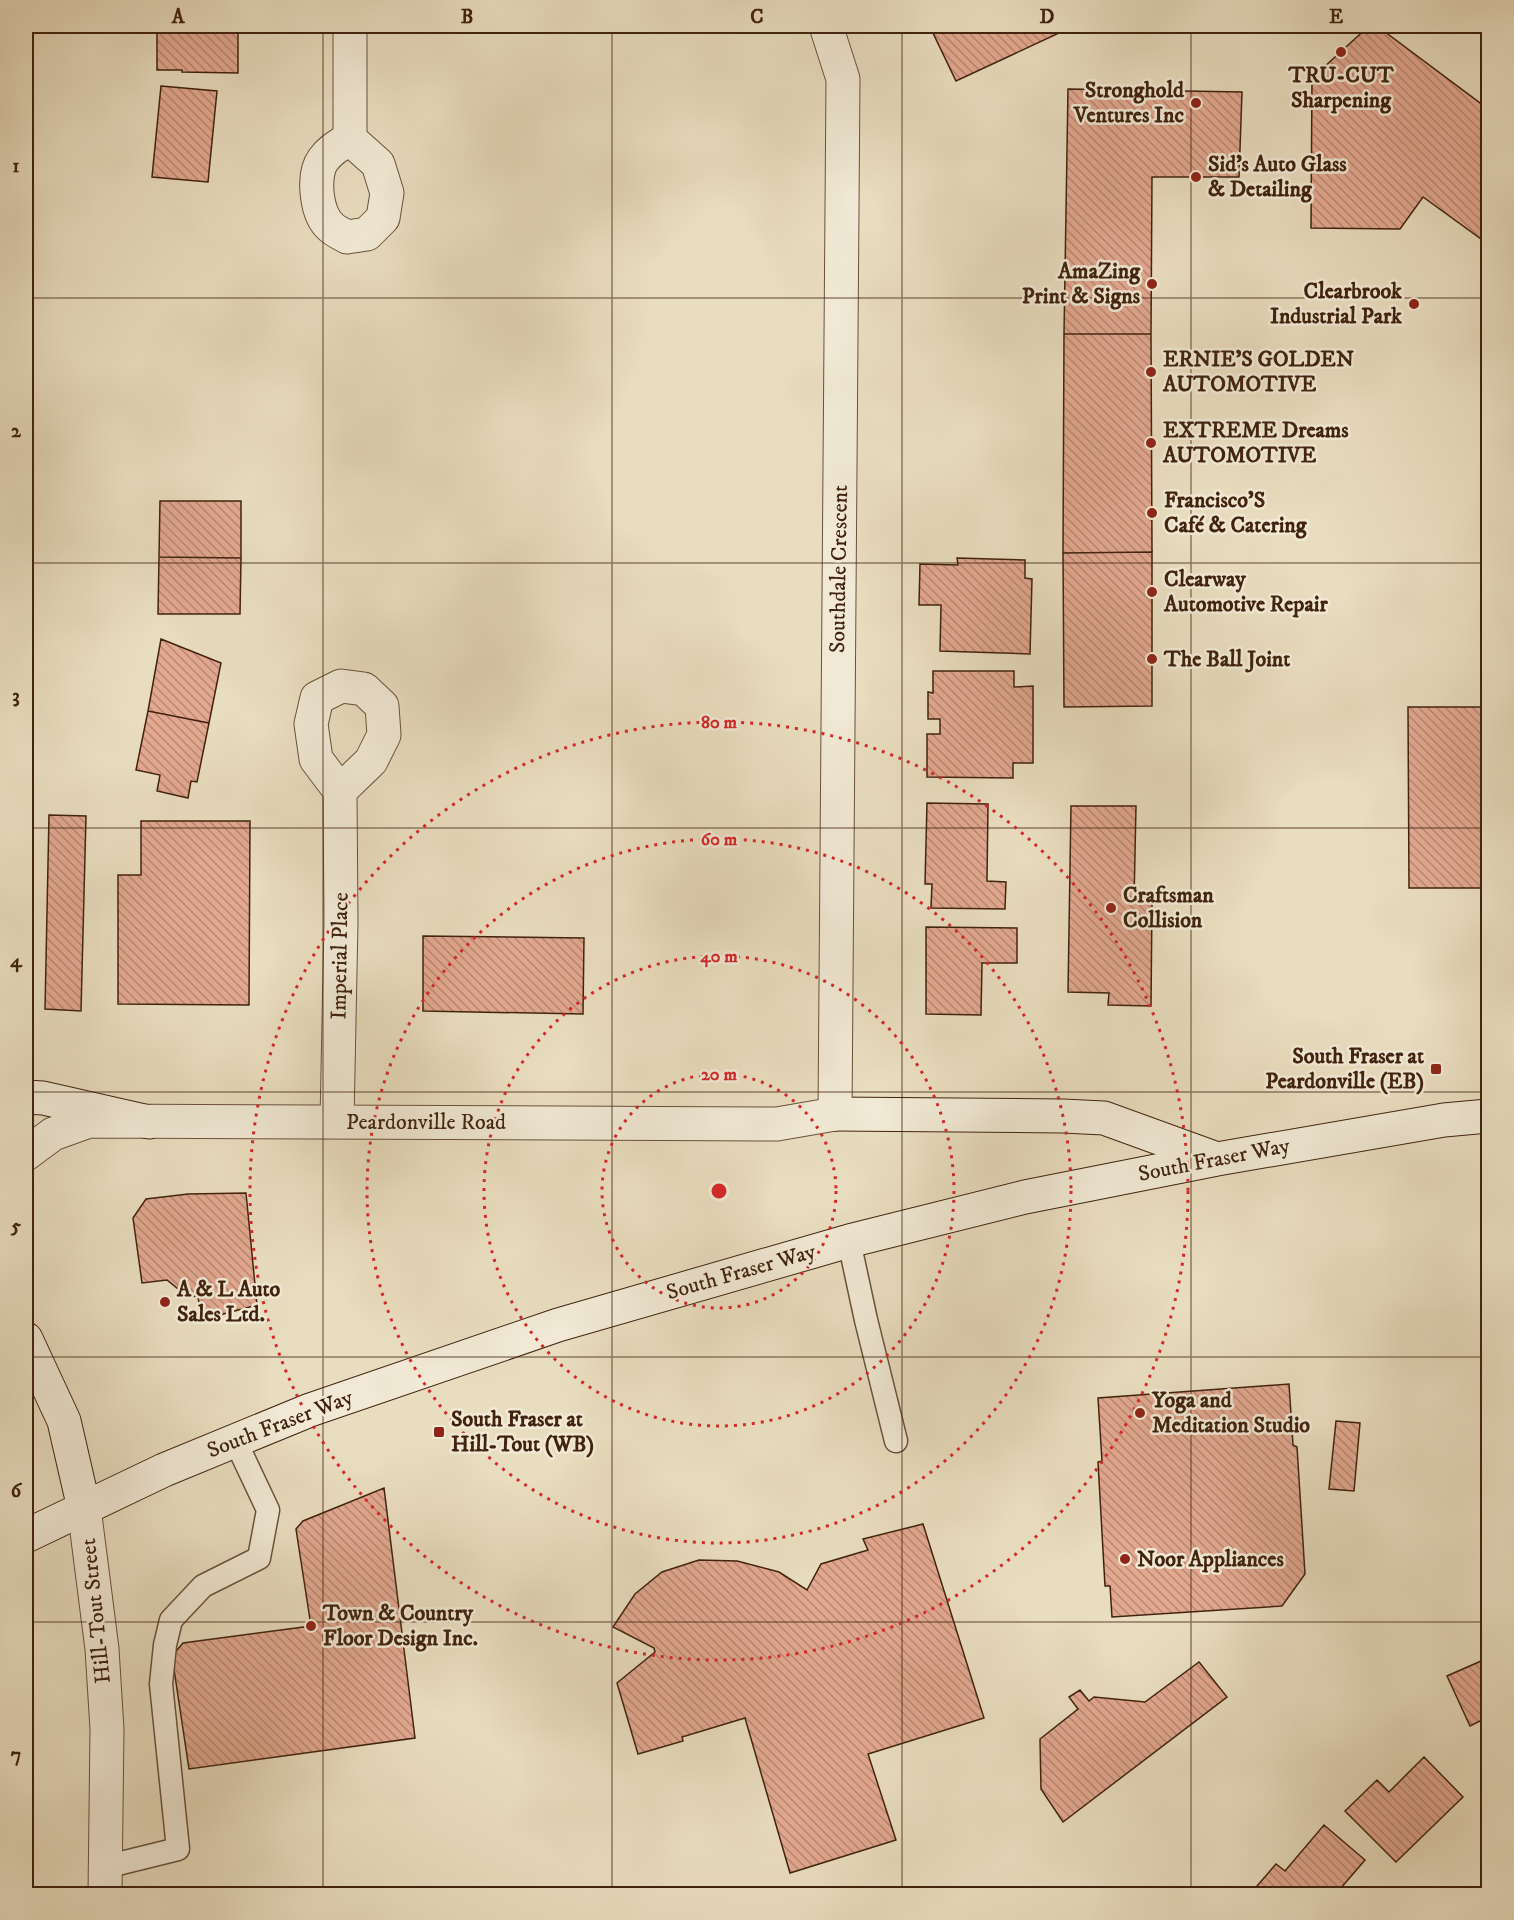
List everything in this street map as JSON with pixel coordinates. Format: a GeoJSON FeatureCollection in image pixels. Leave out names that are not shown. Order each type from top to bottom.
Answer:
{"type":"FeatureCollection","features":[{"type":"Feature","properties":{"kind":"street"},"geometry":{"type":"LineString","coordinates":[[350,26],[350,139]]}},
{"type":"Feature","properties":{"kind":"street","name":"Southdale Crescent"},"geometry":{"type":"LineString","coordinates":[[826,26],[843,79],[835,1114]]}},
{"type":"Feature","properties":{"kind":"street","name":"Imperial Place"},"geometry":{"type":"LineString","coordinates":[[337,1121],[341,922],[340,791]]}},
{"type":"Feature","properties":{"kind":"street"},"geometry":{"type":"LineString","coordinates":[[26,1097],[43,1098],[149,1122]]}},
{"type":"Feature","properties":{"kind":"street","name":"Peardonville Road"},"geometry":{"type":"LineString","coordinates":[[26,1154],[53,1134],[89,1121],[777,1124],[835,1114],[1104,1118],[1216,1159]]}},
{"type":"Feature","properties":{"kind":"street","name":"South Fraser Way"},"geometry":{"type":"LineString","coordinates":[[26,1536],[164,1470],[310,1410],[558,1325],[849,1241],[1025,1197],[1216,1159],[1444,1120],[1488,1116]]}},
{"type":"Feature","properties":{"kind":"street","name":"Hill-Tout Street"},"geometry":{"type":"LineString","coordinates":[[26,1339],[64,1421],[84,1508],[102,1649],[107,1729],[105,1880]]}},
{"type":"Feature","properties":{"kind":"lane"},"geometry":{"type":"LineString","coordinates":[[849,1241],[896,1441]]}},
{"type":"Feature","properties":{"kind":"lane"},"geometry":{"type":"LineString","coordinates":[[105,1880],[178,1849],[161,1684],[165,1645],[171,1620],[203,1586],[259,1558],[268,1510],[235,1440]]}},
{"type":"Feature","properties":{"kind":"building"},"geometry":{"type":"Polygon","coordinates":[[[157,26],[238,26],[238,73],[157,70],[157,26]]]}},
{"type":"Feature","properties":{"kind":"building"},"geometry":{"type":"Polygon","coordinates":[[[948,26],[1074,26],[956,81],[933,33],[948,26]]]}},
{"type":"Feature","properties":{"kind":"building"},"geometry":{"type":"Polygon","coordinates":[[[1369,26],[1377,26],[1488,109],[1488,244],[1423,197],[1400,229],[1311,228],[1312,78],[1369,26]]]}},
{"type":"Feature","properties":{"kind":"building"},"geometry":{"type":"Polygon","coordinates":[[[161,86],[217,91],[208,182],[152,177],[161,86]]]}},
{"type":"Feature","properties":{"kind":"building"},"geometry":{"type":"Polygon","coordinates":[[[1068,89],[1242,92],[1239,177],[1152,177],[1151,334],[1064,334],[1068,89]]]}},
{"type":"Feature","properties":{"kind":"building"},"geometry":{"type":"Polygon","coordinates":[[[1064,334],[1151,334],[1152,552],[1063,553],[1064,334]]]}},
{"type":"Feature","properties":{"kind":"building"},"geometry":{"type":"Polygon","coordinates":[[[160,501],[241,501],[241,558],[159,557],[160,501]]]}},
{"type":"Feature","properties":{"kind":"building"},"geometry":{"type":"Polygon","coordinates":[[[1152,552],[1152,706],[1064,707],[1063,553],[1152,552]]]}},
{"type":"Feature","properties":{"kind":"building"},"geometry":{"type":"Polygon","coordinates":[[[159,557],[241,558],[240,614],[158,614],[159,557]]]}},
{"type":"Feature","properties":{"kind":"building"},"geometry":{"type":"Polygon","coordinates":[[[957,558],[1025,560],[1025,578],[1032,579],[1030,654],[940,651],[941,605],[919,605],[920,564],[958,565],[957,558]]]}},
{"type":"Feature","properties":{"kind":"building"},"geometry":{"type":"Polygon","coordinates":[[[161,639],[221,663],[209,723],[148,711],[161,639]]]}},
{"type":"Feature","properties":{"kind":"building"},"geometry":{"type":"Polygon","coordinates":[[[933,671],[1014,671],[1014,687],[1033,686],[1033,763],[1013,763],[1013,778],[927,777],[927,734],[940,734],[940,719],[928,719],[928,692],[933,693],[933,671]]]}},
{"type":"Feature","properties":{"kind":"building"},"geometry":{"type":"Polygon","coordinates":[[[1408,707],[1488,707],[1488,888],[1409,888],[1408,707]]]}},
{"type":"Feature","properties":{"kind":"building"},"geometry":{"type":"Polygon","coordinates":[[[148,711],[209,723],[197,782],[191,781],[188,798],[157,791],[160,775],[136,770],[148,711]]]}},
{"type":"Feature","properties":{"kind":"building"},"geometry":{"type":"Polygon","coordinates":[[[927,803],[988,804],[987,881],[1006,882],[1005,909],[931,908],[932,884],[925,884],[927,803]]]}},
{"type":"Feature","properties":{"kind":"building","name":"Craftsman Collision"},"geometry":{"type":"Polygon","coordinates":[[[1071,806],[1136,806],[1134,902],[1152,902],[1151,1006],[1108,1005],[1109,993],[1068,992],[1071,806]]]}},
{"type":"Feature","properties":{"kind":"building"},"geometry":{"type":"Polygon","coordinates":[[[49,815],[86,816],[81,1011],[45,1009],[49,815]]]}},
{"type":"Feature","properties":{"kind":"building"},"geometry":{"type":"Polygon","coordinates":[[[141,821],[250,821],[249,1005],[118,1004],[118,875],[141,875],[141,821]]]}},
{"type":"Feature","properties":{"kind":"building"},"geometry":{"type":"Polygon","coordinates":[[[926,927],[1017,928],[1017,963],[982,963],[981,1015],[926,1014],[926,927]]]}},
{"type":"Feature","properties":{"kind":"building"},"geometry":{"type":"Polygon","coordinates":[[[423,936],[584,938],[583,1014],[423,1011],[423,936]]]}},
{"type":"Feature","properties":{"kind":"building"},"geometry":{"type":"Polygon","coordinates":[[[246,1193],[257,1305],[201,1320],[198,1296],[188,1297],[167,1280],[142,1283],[133,1218],[146,1199],[188,1194],[246,1193]]]}},
{"type":"Feature","properties":{"kind":"building"},"geometry":{"type":"Polygon","coordinates":[[[1289,1384],[1293,1445],[1297,1447],[1305,1574],[1282,1606],[1112,1617],[1110,1586],[1105,1586],[1098,1462],[1102,1461],[1098,1398],[1289,1384]]]}},
{"type":"Feature","properties":{"kind":"building"},"geometry":{"type":"Polygon","coordinates":[[[1336,1421],[1360,1423],[1354,1491],[1329,1489],[1336,1421]]]}},
{"type":"Feature","properties":{"kind":"building"},"geometry":{"type":"Polygon","coordinates":[[[384,1488],[415,1738],[189,1769],[172,1656],[183,1643],[311,1626],[296,1529],[303,1521],[384,1488]]]}},
{"type":"Feature","properties":{"kind":"building"},"geometry":{"type":"Polygon","coordinates":[[[923,1524],[984,1718],[868,1754],[896,1840],[790,1873],[745,1718],[682,1737],[683,1741],[638,1754],[617,1683],[655,1652],[654,1648],[613,1627],[635,1594],[662,1572],[699,1560],[737,1561],[779,1572],[807,1590],[821,1564],[868,1550],[863,1539],[923,1524]]]}},
{"type":"Feature","properties":{"kind":"building"},"geometry":{"type":"Polygon","coordinates":[[[1488,1658],[1488,1717],[1470,1726],[1447,1676],[1488,1658]]]}},
{"type":"Feature","properties":{"kind":"building"},"geometry":{"type":"Polygon","coordinates":[[[1199,1662],[1227,1697],[1063,1822],[1041,1789],[1040,1739],[1078,1709],[1069,1697],[1080,1690],[1089,1701],[1094,1697],[1145,1702],[1199,1662]]]}},
{"type":"Feature","properties":{"kind":"building"},"geometry":{"type":"Polygon","coordinates":[[[1424,1757],[1463,1797],[1396,1862],[1345,1811],[1377,1780],[1389,1792],[1424,1757]]]}},
{"type":"Feature","properties":{"kind":"building"},"geometry":{"type":"Polygon","coordinates":[[[1324,1825],[1365,1860],[1340,1889],[1337,1887],[1331,1894],[1251,1893],[1276,1864],[1285,1871],[1324,1825]]]}},
{"type":"Feature","properties":{"kind":"place","name":"TRU-CUT Sharpening"},"geometry":{"type":"Point","coordinates":[1341,52]}},
{"type":"Feature","properties":{"kind":"place","name":"Stronghold Ventures Inc"},"geometry":{"type":"Point","coordinates":[1196,103]}},
{"type":"Feature","properties":{"kind":"place","name":"Sid's Auto Glass & Detailing"},"geometry":{"type":"Point","coordinates":[1196,177]}},
{"type":"Feature","properties":{"kind":"place","name":"AmaZing Print & Signs"},"geometry":{"type":"Point","coordinates":[1152,284]}},
{"type":"Feature","properties":{"kind":"place","name":"Clearbrook Industrial Park"},"geometry":{"type":"Point","coordinates":[1414,304]}},
{"type":"Feature","properties":{"kind":"place","name":"ERNIE'S GOLDEN AUTOMOTIVE"},"geometry":{"type":"Point","coordinates":[1151,372]}},
{"type":"Feature","properties":{"kind":"place","name":"EXTREME Dreams AUTOMOTIVE"},"geometry":{"type":"Point","coordinates":[1151,443]}},
{"type":"Feature","properties":{"kind":"place","name":"Francisco'S Café & Catering"},"geometry":{"type":"Point","coordinates":[1152,513]}},
{"type":"Feature","properties":{"kind":"place","name":"Clearway Automotive Repair"},"geometry":{"type":"Point","coordinates":[1152,592]}},
{"type":"Feature","properties":{"kind":"place","name":"The Ball Joint"},"geometry":{"type":"Point","coordinates":[1152,659]}},
{"type":"Feature","properties":{"kind":"place","name":"Craftsman Collision"},"geometry":{"type":"Point","coordinates":[1111,908]}},
{"type":"Feature","properties":{"kind":"place","name":"South Fraser at Peardonville (EB)"},"geometry":{"type":"Point","coordinates":[1436,1069]}},
{"type":"Feature","properties":{"kind":"place","name":"A & L Auto Sales Ltd."},"geometry":{"type":"Point","coordinates":[165,1302]}},
{"type":"Feature","properties":{"kind":"place","name":"Yoga and Meditation Studio"},"geometry":{"type":"Point","coordinates":[1140,1413]}},
{"type":"Feature","properties":{"kind":"place","name":"South Fraser at Hill-Tout (WB)"},"geometry":{"type":"Point","coordinates":[439,1432]}},
{"type":"Feature","properties":{"kind":"place","name":"Noor Appliances"},"geometry":{"type":"Point","coordinates":[1125,1559]}},
{"type":"Feature","properties":{"kind":"place","name":"Town & Country Floor Design Inc."},"geometry":{"type":"Point","coordinates":[311,1626]}}]}
